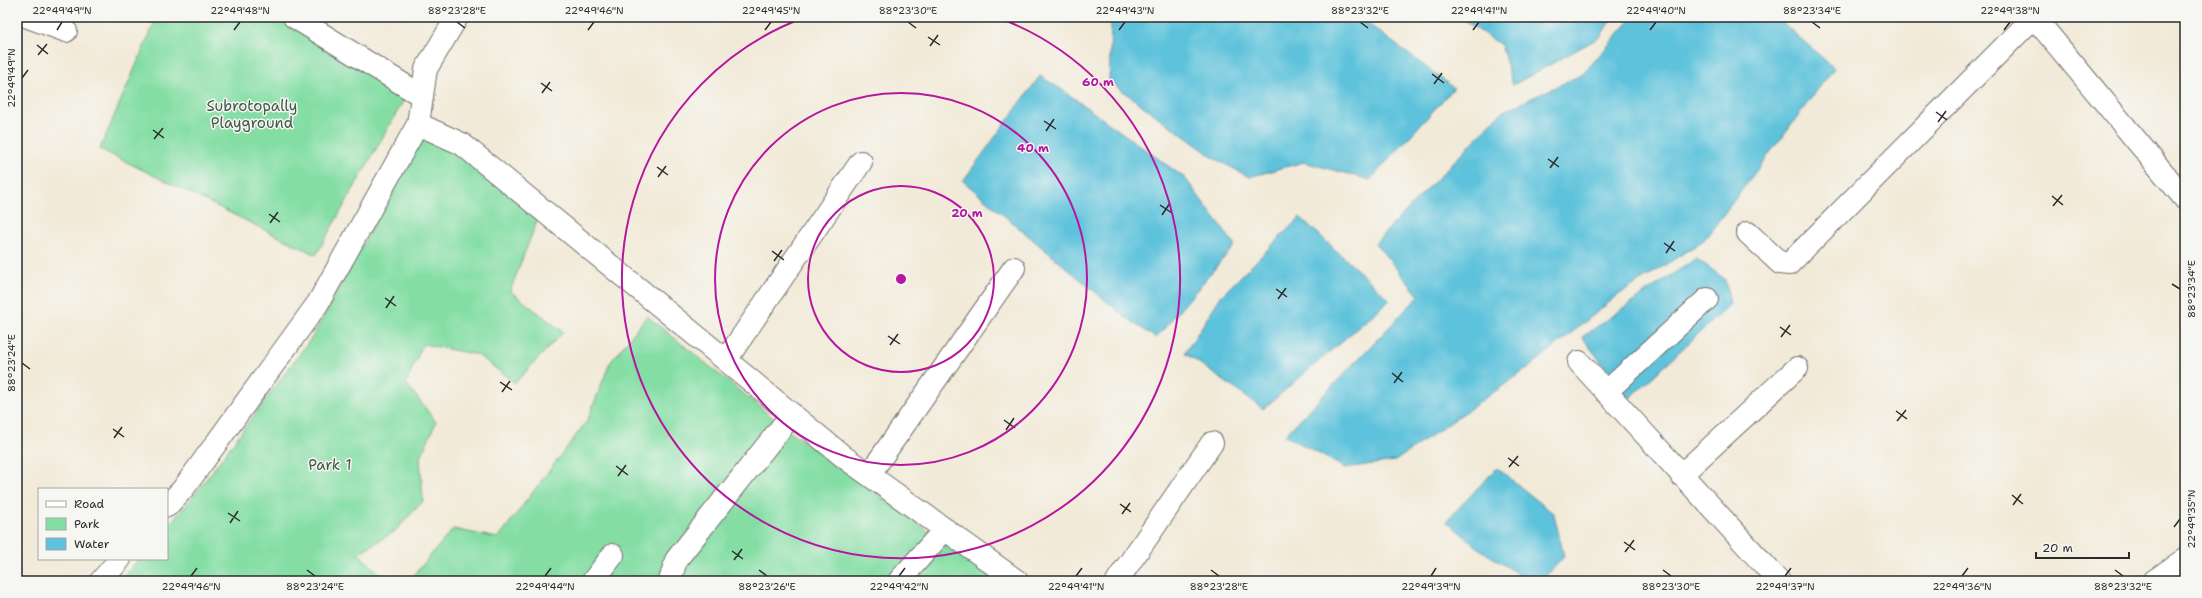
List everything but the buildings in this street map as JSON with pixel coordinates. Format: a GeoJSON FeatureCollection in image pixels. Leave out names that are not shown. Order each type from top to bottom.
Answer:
{"type":"FeatureCollection","features":[{"type":"Feature","properties":{"kind":"street"},"geometry":{"type":"LineString","coordinates":[[28,17],[66,31]]}},
{"type":"Feature","properties":{"kind":"street"},"geometry":{"type":"LineString","coordinates":[[294,17],[422,96]]}},
{"type":"Feature","properties":{"kind":"street"},"geometry":{"type":"LineString","coordinates":[[168,505],[183,489],[318,303],[418,124],[426,69],[457,17]]}},
{"type":"Feature","properties":{"kind":"street"},"geometry":{"type":"LineString","coordinates":[[1748,233],[1780,263],[1789,264],[2034,17],[2185,199]]}},
{"type":"Feature","properties":{"kind":"street"},"geometry":{"type":"LineString","coordinates":[[418,124],[462,144],[792,414],[869,475],[1017,581]]}},
{"type":"Feature","properties":{"kind":"street"},"geometry":{"type":"LineString","coordinates":[[726,360],[861,162]]}},
{"type":"Feature","properties":{"kind":"street"},"geometry":{"type":"LineString","coordinates":[[869,475],[1014,268]]}},
{"type":"Feature","properties":{"kind":"street"},"geometry":{"type":"LineString","coordinates":[[1606,392],[1707,299]]}},
{"type":"Feature","properties":{"kind":"street"},"geometry":{"type":"LineString","coordinates":[[1579,362],[1779,581]]}},
{"type":"Feature","properties":{"kind":"street"},"geometry":{"type":"LineString","coordinates":[[1681,475],[1797,368]]}},
{"type":"Feature","properties":{"kind":"street"},"geometry":{"type":"LineString","coordinates":[[670,581],[676,560],[792,414]]}},
{"type":"Feature","properties":{"kind":"street"},"geometry":{"type":"LineString","coordinates":[[1118,581],[1212,443]]}},
{"type":"Feature","properties":{"kind":"street"},"geometry":{"type":"LineString","coordinates":[[899,581],[945,529]]}},
{"type":"Feature","properties":{"kind":"street"},"geometry":{"type":"LineString","coordinates":[[593,581],[613,555]]}},
{"type":"Feature","properties":{"kind":"street"},"geometry":{"type":"LineString","coordinates":[[2154,581],[2185,559]]}},
{"type":"Feature","properties":{"kind":"street"},"geometry":{"type":"LineString","coordinates":[[101,581],[119,560]]}},
{"type":"Feature","properties":{"kind":"green space","name":"Subrotopally Playground"},"geometry":{"type":"Polygon","coordinates":[[[157,17],[276,17],[410,89],[316,255],[100,149],[157,17]]]}},
{"type":"Feature","properties":{"kind":"green space","name":"Park 1"},"geometry":{"type":"Polygon","coordinates":[[[421,138],[460,154],[538,218],[510,291],[563,332],[515,383],[478,355],[423,344],[406,383],[436,422],[420,458],[423,501],[394,532],[358,553],[387,581],[120,581],[138,560],[168,560],[168,526],[193,497],[313,336],[421,138]]]}},
{"type":"Feature","properties":{"kind":"green space"},"geometry":{"type":"Polygon","coordinates":[[[647,316],[792,433],[997,581],[409,581],[453,529],[498,538],[587,421],[610,363],[647,316]]]}},
{"type":"Feature","properties":{"kind":"water"},"geometry":{"type":"Polygon","coordinates":[[[1113,17],[1359,17],[1454,88],[1370,180],[1304,162],[1249,177],[1214,158],[1109,81],[1111,23],[1113,17]]]}},
{"type":"Feature","properties":{"kind":"water"},"geometry":{"type":"Polygon","coordinates":[[[1471,17],[1613,17],[1600,37],[1513,85],[1501,45],[1466,22],[1471,17]]]}},
{"type":"Feature","properties":{"kind":"water"},"geometry":{"type":"Polygon","coordinates":[[[1633,17],[1776,17],[1834,68],[1704,240],[1617,296],[1527,369],[1395,461],[1345,468],[1285,435],[1419,296],[1375,243],[1502,112],[1583,74],[1633,17]]]}},
{"type":"Feature","properties":{"kind":"water"},"geometry":{"type":"Polygon","coordinates":[[[1040,76],[1061,89],[1185,178],[1235,245],[1156,338],[1125,317],[963,181],[1040,76]]]}},
{"type":"Feature","properties":{"kind":"water"},"geometry":{"type":"Polygon","coordinates":[[[1300,217],[1390,300],[1263,409],[1185,353],[1221,296],[1300,217]]]}},
{"type":"Feature","properties":{"kind":"water"},"geometry":{"type":"Polygon","coordinates":[[[1696,258],[1725,279],[1730,304],[1629,399],[1582,337],[1696,258]]]}},
{"type":"Feature","properties":{"kind":"water"},"geometry":{"type":"Polygon","coordinates":[[[1497,468],[1554,514],[1564,557],[1541,581],[1529,581],[1481,550],[1446,521],[1497,468]]]}}]}
